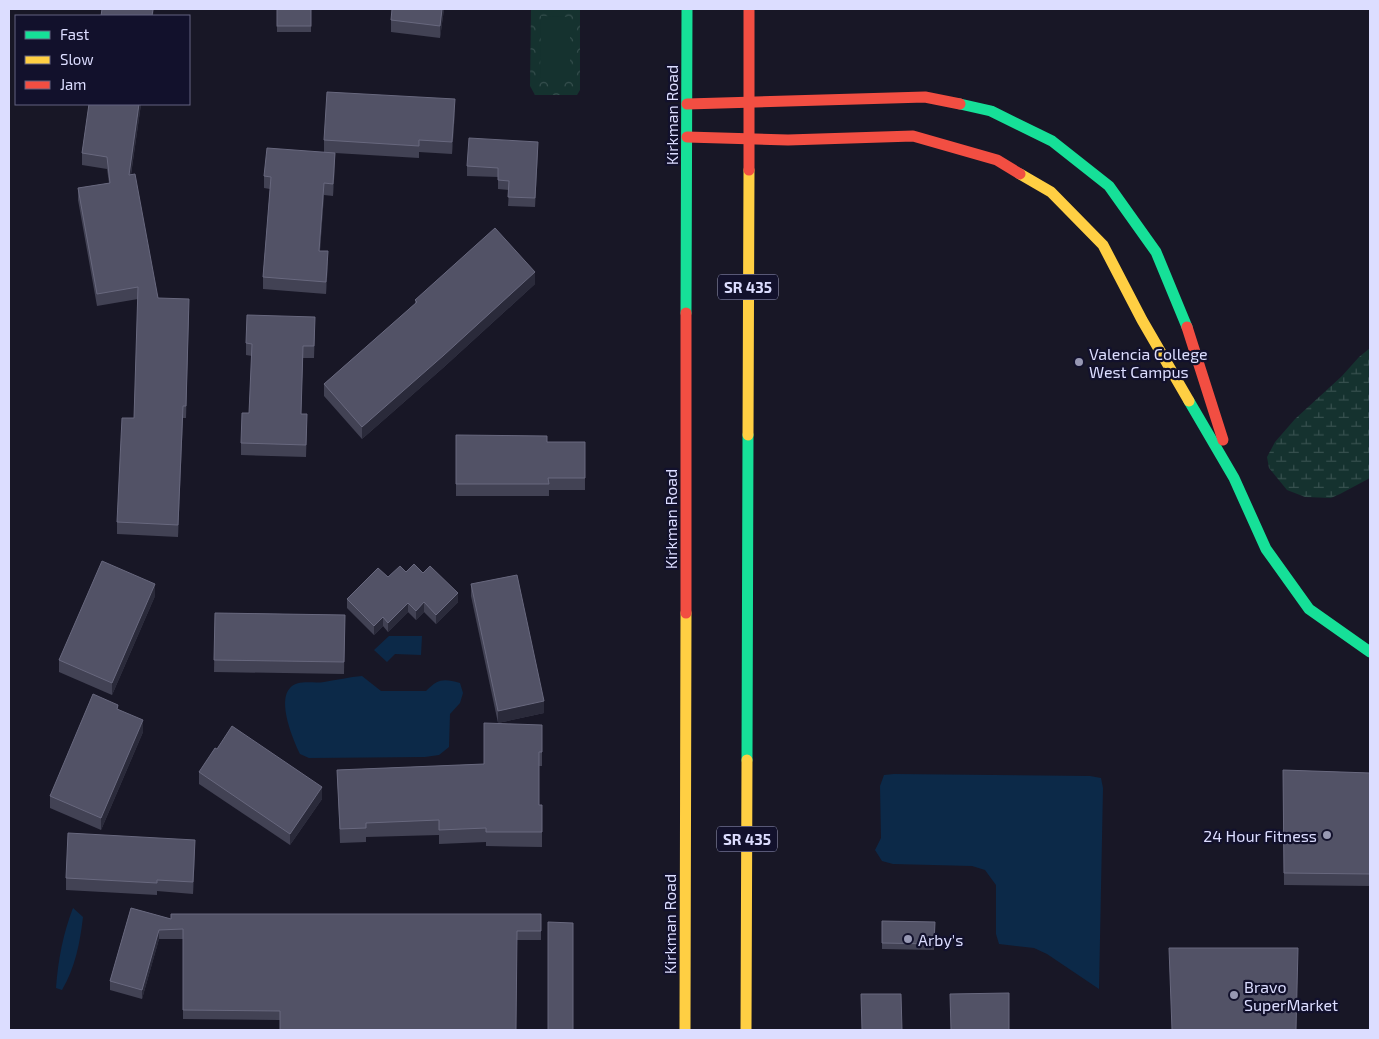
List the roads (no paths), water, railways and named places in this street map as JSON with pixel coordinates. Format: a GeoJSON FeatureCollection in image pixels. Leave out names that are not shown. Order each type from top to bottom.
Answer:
{"type":"FeatureCollection","features":[{"type":"Feature","properties":{"kind":"main road","name":"Kirkman Road"},"geometry":{"type":"LineString","coordinates":[[685,1030],[687,9]]}},
{"type":"Feature","properties":{"kind":"main road","name":"SR 435"},"geometry":{"type":"LineString","coordinates":[[746,1030],[748,9]]}},
{"type":"Feature","properties":{"kind":"main road"},"geometry":{"type":"LineString","coordinates":[[687,104],[925,97],[991,111],[1052,141],[1109,186],[1156,252],[1186,324],[1234,478]]}},
{"type":"Feature","properties":{"kind":"main road"},"geometry":{"type":"LineString","coordinates":[[687,137],[788,140],[914,136],[997,160],[1051,192],[1104,245],[1142,320],[1234,478],[1266,549],[1309,609],[1370,652]]}},
{"type":"Feature","properties":{"kind":"water"},"geometry":{"type":"Polygon","coordinates":[[[389,636],[422,636],[421,655],[395,654],[387,662],[374,650],[389,636]]]}},
{"type":"Feature","properties":{"kind":"water"},"geometry":{"type":"Polygon","coordinates":[[[362,676],[381,691],[426,691],[442,681],[460,683],[463,693],[460,703],[450,714],[449,747],[439,755],[425,757],[309,758],[300,754],[290,730],[286,711],[286,694],[290,688],[301,683],[324,682],[362,676]]]}},
{"type":"Feature","properties":{"kind":"water"},"geometry":{"type":"Polygon","coordinates":[[[884,775],[1090,776],[1101,778],[1103,788],[1099,989],[1047,954],[1034,948],[999,944],[996,934],[996,885],[985,870],[972,866],[893,864],[882,861],[875,850],[881,838],[880,786],[884,775]]]}},
{"type":"Feature","properties":{"kind":"water"},"geometry":{"type":"Polygon","coordinates":[[[73,908],[83,917],[82,927],[74,964],[62,990],[56,988],[58,967],[61,947],[73,908]]]}},
{"type":"Feature","properties":{"kind":"place","name":"Valencia College West Campus"},"geometry":{"type":"Point","coordinates":[1079,362]}},
{"type":"Feature","properties":{"kind":"place","name":"24 Hour Fitness"},"geometry":{"type":"Point","coordinates":[1327,835]}},
{"type":"Feature","properties":{"kind":"place","name":"Arby's"},"geometry":{"type":"Point","coordinates":[908,939]}},
{"type":"Feature","properties":{"kind":"place","name":"Bravo SuperMarket"},"geometry":{"type":"Point","coordinates":[1234,995]}}]}
